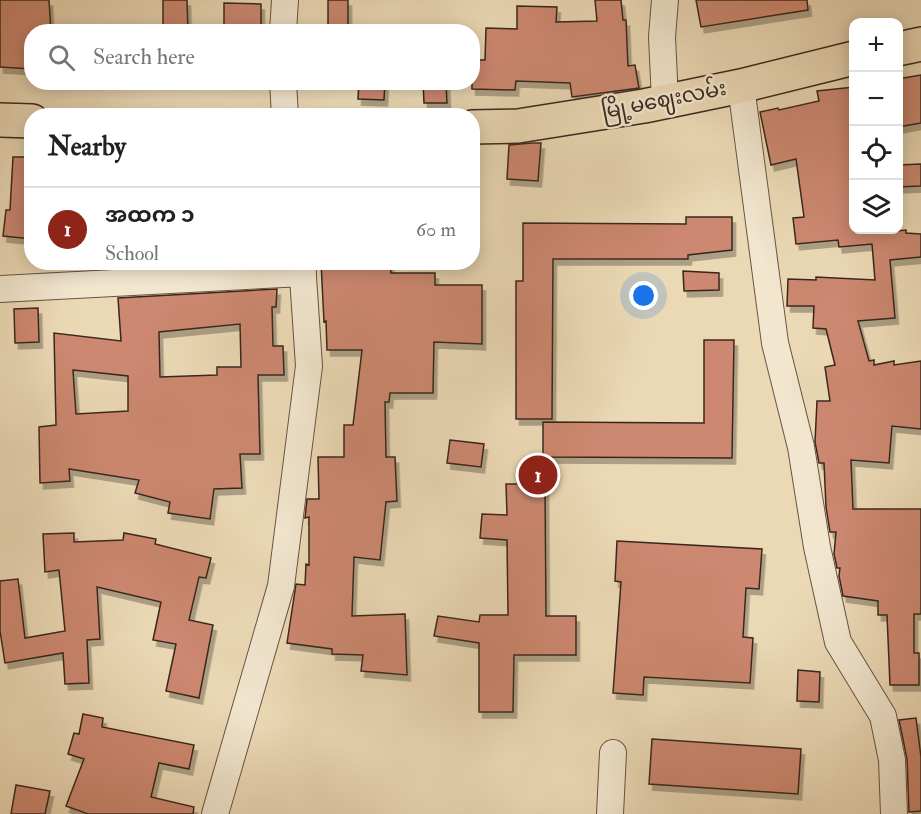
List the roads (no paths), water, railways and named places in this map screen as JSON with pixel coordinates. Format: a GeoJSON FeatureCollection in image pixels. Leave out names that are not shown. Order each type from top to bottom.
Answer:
{"type":"FeatureCollection","features":[{"type":"Feature","properties":{"kind":"main road"},"geometry":{"type":"LineString","coordinates":[[903,48],[921,44]]}},
{"type":"Feature","properties":{"kind":"main road","name":"မြို့မဈေးလမ်း"},"geometry":{"type":"LineString","coordinates":[[480,127],[518,126],[665,102],[849,59]]}},
{"type":"Feature","properties":{"kind":"main road"},"geometry":{"type":"LineString","coordinates":[[0,120],[24,121]]}},
{"type":"Feature","properties":{"kind":"street"},"geometry":{"type":"LineString","coordinates":[[284,24],[285,0]]}},
{"type":"Feature","properties":{"kind":"street"},"geometry":{"type":"LineString","coordinates":[[665,0],[662,38],[665,102]]}},
{"type":"Feature","properties":{"kind":"street"},"geometry":{"type":"LineString","coordinates":[[741,86],[775,343],[801,447],[817,547],[837,642],[883,716],[892,760],[894,814]]}},
{"type":"Feature","properties":{"kind":"street"},"geometry":{"type":"LineString","coordinates":[[283,90],[285,108]]}},
{"type":"Feature","properties":{"kind":"street"},"geometry":{"type":"LineString","coordinates":[[0,289],[274,270]]}},
{"type":"Feature","properties":{"kind":"street"},"geometry":{"type":"LineString","coordinates":[[215,814],[281,586],[309,366],[303,270]]}},
{"type":"Feature","properties":{"kind":"street"},"geometry":{"type":"LineString","coordinates":[[610,814],[613,753]]}},
{"type":"Feature","properties":{"kind":"place","name":"အထက ၁"},"geometry":{"type":"Point","coordinates":[538,475]}}]}
